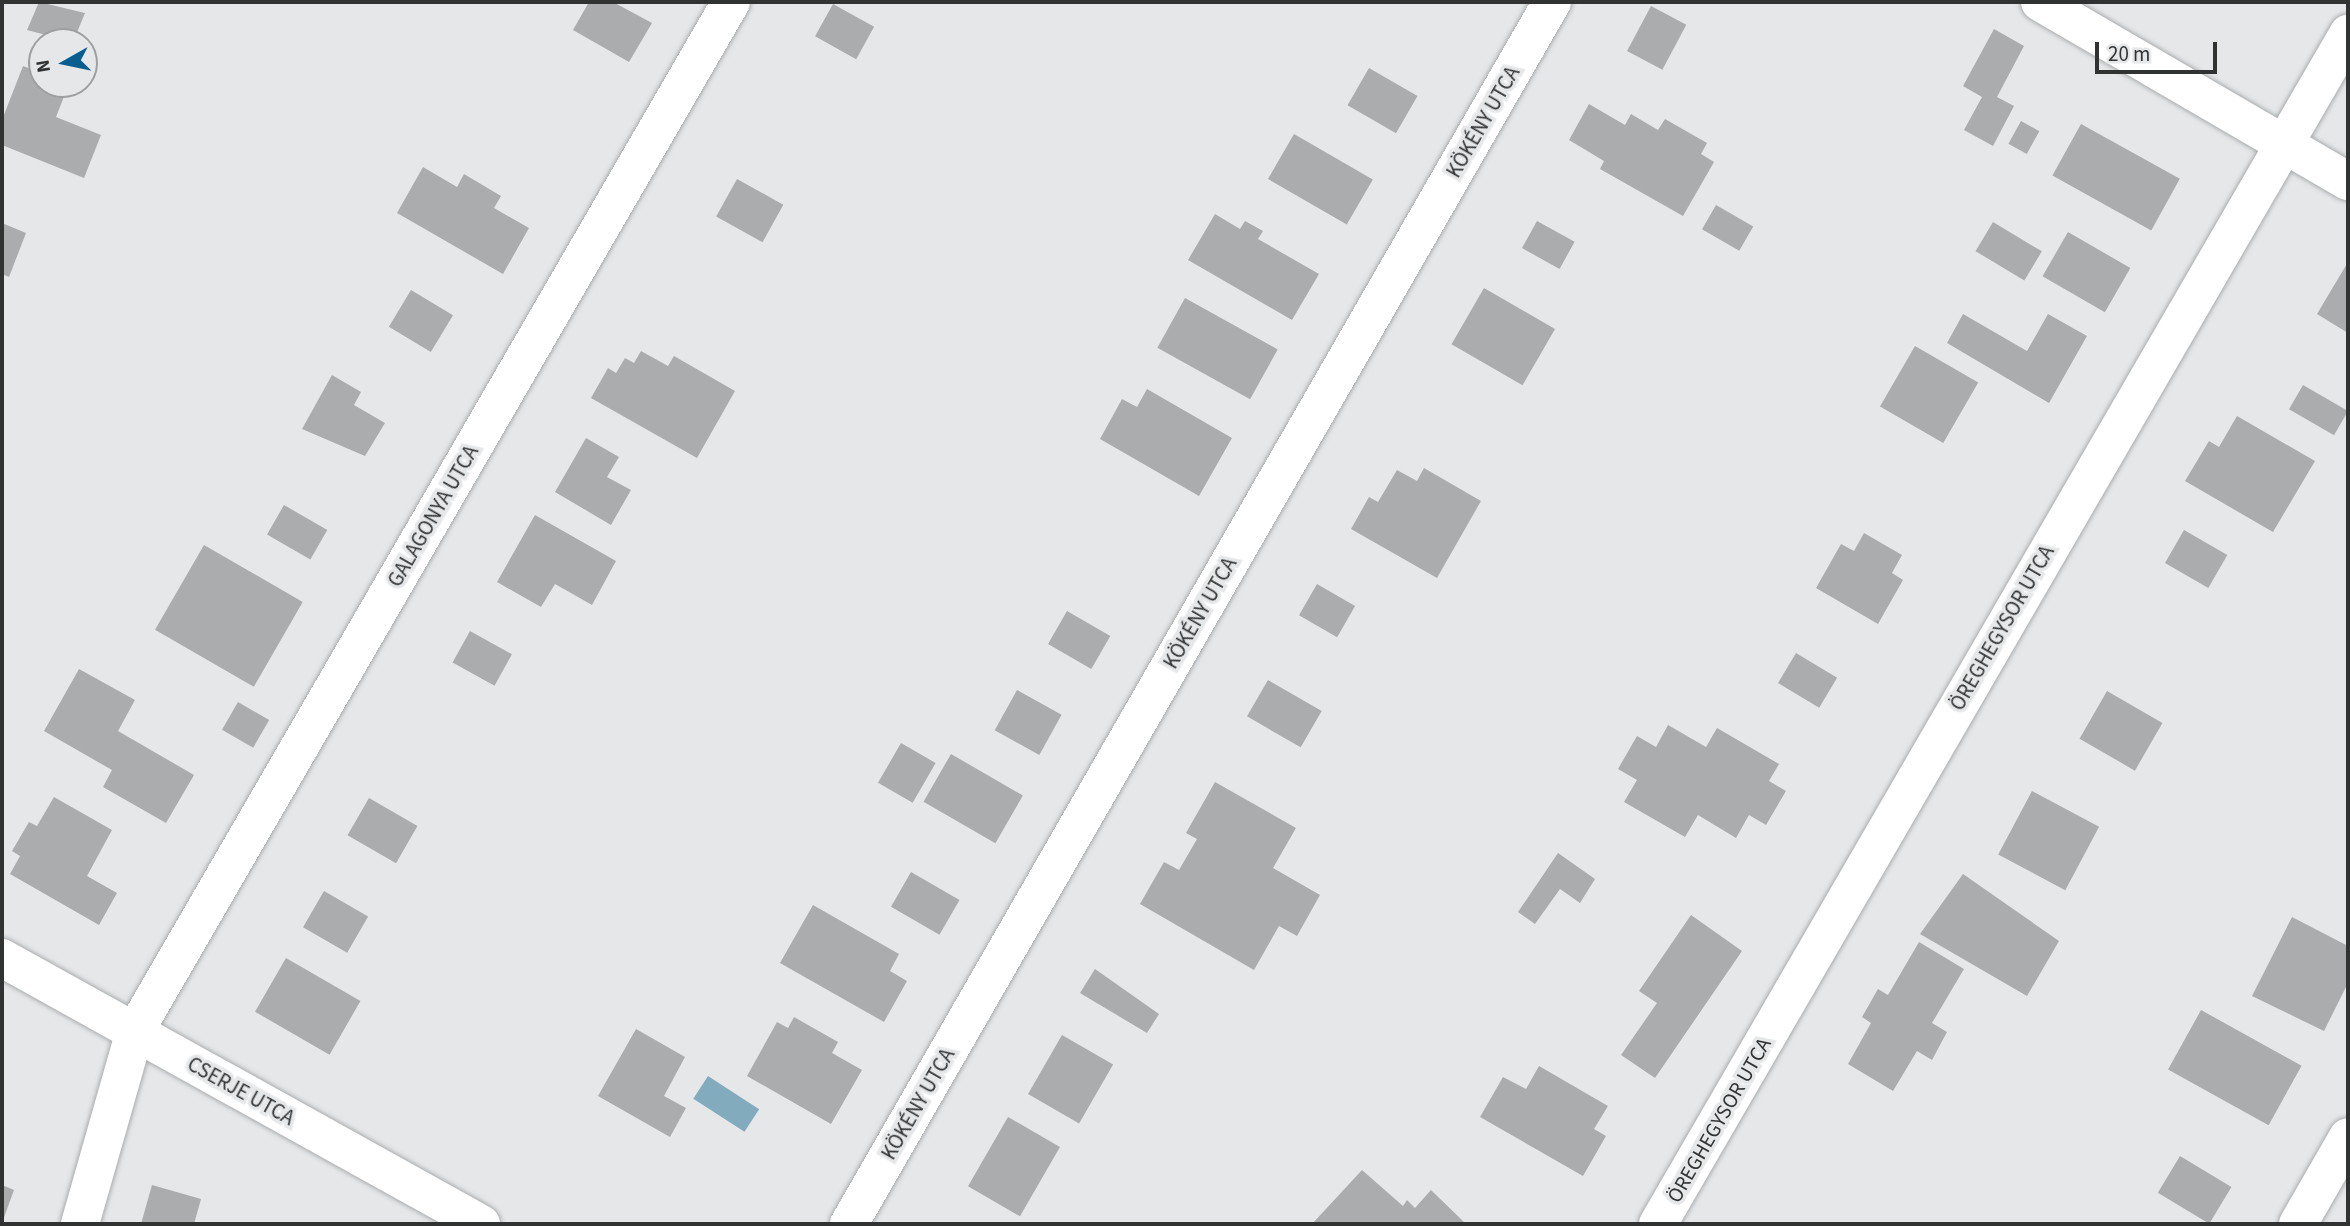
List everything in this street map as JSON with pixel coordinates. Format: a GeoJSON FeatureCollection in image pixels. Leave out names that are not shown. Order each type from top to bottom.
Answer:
{"type":"FeatureCollection","features":[{"type":"Feature","properties":{"kind":"street","name":"GALAGONYA UTCA"},"geometry":{"type":"LineString","coordinates":[[80,1224],[135,1031],[731,2]]}},
{"type":"Feature","properties":{"kind":"street","name":"KÖKÉNY UTCA"},"geometry":{"type":"LineString","coordinates":[[849,1224],[1552,2]]}},
{"type":"Feature","properties":{"kind":"street"},"geometry":{"type":"LineString","coordinates":[[2040,2],[2348,181]]}},
{"type":"Feature","properties":{"kind":"street","name":"ÖREGHEGYSOR UTCA"},"geometry":{"type":"LineString","coordinates":[[1658,1224],[2348,34]]}},
{"type":"Feature","properties":{"kind":"street","name":"CSERJE UTCA"},"geometry":{"type":"LineString","coordinates":[[2,958],[481,1224]]}},
{"type":"Feature","properties":{"kind":"street"},"geometry":{"type":"LineString","coordinates":[[2298,1224],[2348,1137]]}},
{"type":"Feature","properties":{"kind":"water"},"geometry":{"type":"Polygon","coordinates":[[[708,1076],[759,1109],[744,1132],[693,1099],[708,1076]]]}},
{"type":"Feature","properties":{"kind":"building"},"geometry":{"type":"Polygon","coordinates":[[[39,2],[85,13],[79,28],[27,30],[39,2]]]}},
{"type":"Feature","properties":{"kind":"building"},"geometry":{"type":"Polygon","coordinates":[[[589,2],[613,2],[652,23],[629,62],[573,30],[589,2]]]}},
{"type":"Feature","properties":{"kind":"building"},"geometry":{"type":"Polygon","coordinates":[[[833,4],[874,27],[856,59],[815,36],[833,4]]]}},
{"type":"Feature","properties":{"kind":"building"},"geometry":{"type":"Polygon","coordinates":[[[1651,6],[1686,25],[1662,70],[1627,51],[1651,6]]]}},
{"type":"Feature","properties":{"kind":"building"},"geometry":{"type":"Polygon","coordinates":[[[1994,29],[2024,46],[1997,97],[2014,106],[1993,146],[1964,130],[1982,97],[1963,86],[1994,29]]]}},
{"type":"Feature","properties":{"kind":"building"},"geometry":{"type":"Polygon","coordinates":[[[23,66],[28,68],[28,98],[63,98],[56,117],[101,135],[84,178],[2,145],[2,120],[23,66]]]}},
{"type":"Feature","properties":{"kind":"building"},"geometry":{"type":"Polygon","coordinates":[[[1369,68],[1417,96],[1396,133],[1348,105],[1369,68]]]}},
{"type":"Feature","properties":{"kind":"building"},"geometry":{"type":"Polygon","coordinates":[[[1589,104],[1625,125],[1631,114],[1658,130],[1665,119],[1707,143],[1701,154],[1714,162],[1683,216],[1600,169],[1604,161],[1569,140],[1589,104]]]}},
{"type":"Feature","properties":{"kind":"building"},"geometry":{"type":"Polygon","coordinates":[[[2021,121],[2039,131],[2027,154],[2008,144],[2021,121]]]}},
{"type":"Feature","properties":{"kind":"building"},"geometry":{"type":"Polygon","coordinates":[[[2081,124],[2180,179],[2151,230],[2052,176],[2081,124]]]}},
{"type":"Feature","properties":{"kind":"building"},"geometry":{"type":"Polygon","coordinates":[[[1294,134],[1373,180],[1347,225],[1268,179],[1294,134]]]}},
{"type":"Feature","properties":{"kind":"building"},"geometry":{"type":"Polygon","coordinates":[[[423,167],[457,187],[464,174],[501,196],[494,208],[529,228],[503,274],[397,213],[423,167]]]}},
{"type":"Feature","properties":{"kind":"building"},"geometry":{"type":"Polygon","coordinates":[[[737,179],[783,205],[763,242],[716,217],[737,179]]]}},
{"type":"Feature","properties":{"kind":"building"},"geometry":{"type":"Polygon","coordinates":[[[1716,205],[1753,226],[1739,251],[1702,229],[1716,205]]]}},
{"type":"Feature","properties":{"kind":"building"},"geometry":{"type":"Polygon","coordinates":[[[1215,214],[1240,229],[1245,221],[1263,231],[1258,239],[1319,274],[1292,320],[1188,260],[1215,214]]]}},
{"type":"Feature","properties":{"kind":"building"},"geometry":{"type":"Polygon","coordinates":[[[1537,221],[1575,242],[1560,269],[1522,248],[1537,221]]]}},
{"type":"Feature","properties":{"kind":"building"},"geometry":{"type":"Polygon","coordinates":[[[1993,222],[2042,251],[2024,281],[1975,251],[1993,222]]]}},
{"type":"Feature","properties":{"kind":"building"},"geometry":{"type":"Polygon","coordinates":[[[2,223],[26,233],[9,277],[2,274],[2,223]]]}},
{"type":"Feature","properties":{"kind":"building"},"geometry":{"type":"Polygon","coordinates":[[[2068,232],[2130,268],[2105,312],[2042,276],[2068,232]]]}},
{"type":"Feature","properties":{"kind":"building"},"geometry":{"type":"Polygon","coordinates":[[[2348,262],[2348,333],[2317,314],[2348,262]]]}},
{"type":"Feature","properties":{"kind":"building"},"geometry":{"type":"Polygon","coordinates":[[[1484,288],[1555,329],[1523,385],[1452,344],[1484,288]]]}},
{"type":"Feature","properties":{"kind":"building"},"geometry":{"type":"Polygon","coordinates":[[[411,290],[453,315],[431,352],[389,327],[411,290]]]}},
{"type":"Feature","properties":{"kind":"building"},"geometry":{"type":"Polygon","coordinates":[[[1185,298],[1278,349],[1250,399],[1157,348],[1185,298]]]}},
{"type":"Feature","properties":{"kind":"building"},"geometry":{"type":"Polygon","coordinates":[[[1963,314],[2027,351],[2048,314],[2087,336],[2049,403],[1947,343],[1963,314]]]}},
{"type":"Feature","properties":{"kind":"building"},"geometry":{"type":"Polygon","coordinates":[[[1915,346],[1978,383],[1943,443],[1880,407],[1915,346]]]}},
{"type":"Feature","properties":{"kind":"building"},"geometry":{"type":"Polygon","coordinates":[[[641,351],[668,366],[674,356],[735,391],[697,458],[591,398],[608,368],[616,373],[625,358],[634,363],[641,351]]]}},
{"type":"Feature","properties":{"kind":"building"},"geometry":{"type":"Polygon","coordinates":[[[332,375],[361,392],[354,405],[385,423],[365,456],[302,429],[332,375]]]}},
{"type":"Feature","properties":{"kind":"building"},"geometry":{"type":"Polygon","coordinates":[[[2303,385],[2348,411],[2334,435],[2289,409],[2303,385]]]}},
{"type":"Feature","properties":{"kind":"building"},"geometry":{"type":"Polygon","coordinates":[[[1147,389],[1232,438],[1199,496],[1100,439],[1122,399],[1137,407],[1147,389]]]}},
{"type":"Feature","properties":{"kind":"building"},"geometry":{"type":"Polygon","coordinates":[[[2237,416],[2315,461],[2273,532],[2185,481],[2209,441],[2219,447],[2237,416]]]}},
{"type":"Feature","properties":{"kind":"building"},"geometry":{"type":"Polygon","coordinates":[[[586,438],[619,457],[607,477],[631,490],[611,525],[555,492],[586,438]]]}},
{"type":"Feature","properties":{"kind":"building"},"geometry":{"type":"Polygon","coordinates":[[[1424,468],[1481,501],[1437,578],[1351,529],[1369,497],[1378,502],[1397,470],[1417,481],[1424,468]]]}},
{"type":"Feature","properties":{"kind":"building"},"geometry":{"type":"Polygon","coordinates":[[[284,505],[327,530],[310,559],[267,534],[284,505]]]}},
{"type":"Feature","properties":{"kind":"building"},"geometry":{"type":"Polygon","coordinates":[[[535,515],[616,561],[592,605],[555,584],[541,607],[497,582],[535,515]]]}},
{"type":"Feature","properties":{"kind":"building"},"geometry":{"type":"Polygon","coordinates":[[[2184,530],[2227,555],[2208,588],[2165,563],[2184,530]]]}},
{"type":"Feature","properties":{"kind":"building"},"geometry":{"type":"Polygon","coordinates":[[[1864,533],[1902,555],[1892,573],[1903,580],[1878,624],[1816,588],[1841,544],[1854,551],[1864,533]]]}},
{"type":"Feature","properties":{"kind":"building"},"geometry":{"type":"Polygon","coordinates":[[[204,545],[303,602],[254,687],[155,630],[204,545]]]}},
{"type":"Feature","properties":{"kind":"building"},"geometry":{"type":"Polygon","coordinates":[[[1317,584],[1355,606],[1337,637],[1299,615],[1317,584]]]}},
{"type":"Feature","properties":{"kind":"building"},"geometry":{"type":"Polygon","coordinates":[[[1067,611],[1110,636],[1091,669],[1048,644],[1067,611]]]}},
{"type":"Feature","properties":{"kind":"building"},"geometry":{"type":"Polygon","coordinates":[[[470,631],[512,654],[495,686],[453,662],[470,631]]]}},
{"type":"Feature","properties":{"kind":"building"},"geometry":{"type":"Polygon","coordinates":[[[1796,653],[1837,678],[1819,708],[1778,683],[1796,653]]]}},
{"type":"Feature","properties":{"kind":"building"},"geometry":{"type":"Polygon","coordinates":[[[79,669],[135,700],[118,731],[194,775],[166,823],[103,787],[112,770],[44,731],[79,669]]]}},
{"type":"Feature","properties":{"kind":"building"},"geometry":{"type":"Polygon","coordinates":[[[1268,680],[1322,711],[1301,747],[1247,716],[1268,680]]]}},
{"type":"Feature","properties":{"kind":"building"},"geometry":{"type":"Polygon","coordinates":[[[1017,690],[1062,715],[1039,755],[995,730],[1017,690]]]}},
{"type":"Feature","properties":{"kind":"building"},"geometry":{"type":"Polygon","coordinates":[[[2107,691],[2162,723],[2135,771],[2080,739],[2107,691]]]}},
{"type":"Feature","properties":{"kind":"building"},"geometry":{"type":"Polygon","coordinates":[[[238,702],[269,720],[253,748],[222,730],[238,702]]]}},
{"type":"Feature","properties":{"kind":"building"},"geometry":{"type":"Polygon","coordinates":[[[1668,725],[1706,747],[1717,728],[1779,764],[1769,781],[1786,791],[1766,825],[1749,815],[1736,838],[1698,815],[1685,837],[1624,802],[1637,780],[1618,769],[1637,736],[1656,747],[1668,725]]]}},
{"type":"Feature","properties":{"kind":"building"},"geometry":{"type":"Polygon","coordinates":[[[901,743],[936,763],[913,803],[878,783],[901,743]]]}},
{"type":"Feature","properties":{"kind":"building"},"geometry":{"type":"Polygon","coordinates":[[[951,754],[1023,796],[995,843],[924,802],[951,754]]]}},
{"type":"Feature","properties":{"kind":"building"},"geometry":{"type":"Polygon","coordinates":[[[1215,782],[1296,828],[1273,868],[1320,895],[1297,936],[1279,926],[1254,970],[1140,904],[1164,862],[1179,870],[1197,839],[1186,833],[1215,782]]]}},
{"type":"Feature","properties":{"kind":"building"},"geometry":{"type":"Polygon","coordinates":[[[2032,791],[2099,827],[2065,890],[1998,855],[2032,791]]]}},
{"type":"Feature","properties":{"kind":"building"},"geometry":{"type":"Polygon","coordinates":[[[54,797],[112,830],[87,876],[117,893],[99,925],[10,874],[20,856],[12,851],[29,822],[37,826],[54,797]]]}},
{"type":"Feature","properties":{"kind":"building"},"geometry":{"type":"Polygon","coordinates":[[[369,798],[417,826],[396,863],[348,835],[369,798]]]}},
{"type":"Feature","properties":{"kind":"building"},"geometry":{"type":"Polygon","coordinates":[[[1558,853],[1595,879],[1580,903],[1560,889],[1535,924],[1518,912],[1558,853]]]}},
{"type":"Feature","properties":{"kind":"building"},"geometry":{"type":"Polygon","coordinates":[[[911,872],[959,900],[939,935],[891,907],[911,872]]]}},
{"type":"Feature","properties":{"kind":"building"},"geometry":{"type":"Polygon","coordinates":[[[1963,874],[2059,941],[2027,996],[1920,934],[1963,874]]]}},
{"type":"Feature","properties":{"kind":"building"},"geometry":{"type":"Polygon","coordinates":[[[324,891],[368,916],[347,953],[303,927],[324,891]]]}},
{"type":"Feature","properties":{"kind":"building"},"geometry":{"type":"Polygon","coordinates":[[[813,905],[899,954],[890,971],[907,981],[884,1022],[780,963],[813,905]]]}},
{"type":"Feature","properties":{"kind":"building"},"geometry":{"type":"Polygon","coordinates":[[[1691,915],[1742,951],[1655,1078],[1621,1055],[1657,1003],[1639,991],[1691,915]]]}},
{"type":"Feature","properties":{"kind":"building"},"geometry":{"type":"Polygon","coordinates":[[[2292,917],[2348,946],[2348,983],[2324,1031],[2252,996],[2292,917]]]}},
{"type":"Feature","properties":{"kind":"building"},"geometry":{"type":"Polygon","coordinates":[[[1919,942],[1964,969],[1932,1023],[1947,1032],[1932,1060],[1917,1051],[1893,1091],[1848,1064],[1871,1023],[1862,1017],[1878,989],[1888,995],[1919,942]]]}},
{"type":"Feature","properties":{"kind":"building"},"geometry":{"type":"Polygon","coordinates":[[[286,958],[360,1001],[329,1055],[255,1012],[286,958]]]}},
{"type":"Feature","properties":{"kind":"building"},"geometry":{"type":"Polygon","coordinates":[[[1095,969],[1159,1014],[1147,1033],[1080,993],[1095,969]]]}},
{"type":"Feature","properties":{"kind":"building"},"geometry":{"type":"Polygon","coordinates":[[[2201,1010],[2302,1066],[2269,1125],[2168,1069],[2201,1010]]]}},
{"type":"Feature","properties":{"kind":"building"},"geometry":{"type":"Polygon","coordinates":[[[794,1017],[838,1042],[832,1053],[862,1070],[831,1124],[747,1076],[777,1022],[788,1028],[794,1017]]]}},
{"type":"Feature","properties":{"kind":"building"},"geometry":{"type":"Polygon","coordinates":[[[636,1029],[685,1057],[664,1096],[686,1108],[670,1137],[598,1096],[636,1029]]]}},
{"type":"Feature","properties":{"kind":"building"},"geometry":{"type":"Polygon","coordinates":[[[1062,1035],[1113,1064],[1079,1123],[1028,1094],[1062,1035]]]}},
{"type":"Feature","properties":{"kind":"building"},"geometry":{"type":"Polygon","coordinates":[[[1539,1066],[1608,1106],[1594,1129],[1606,1136],[1583,1176],[1480,1117],[1503,1077],[1526,1089],[1539,1066]]]}},
{"type":"Feature","properties":{"kind":"building"},"geometry":{"type":"Polygon","coordinates":[[[1008,1117],[1060,1147],[1020,1216],[968,1186],[1008,1117]]]}},
{"type":"Feature","properties":{"kind":"building"},"geometry":{"type":"Polygon","coordinates":[[[2180,1156],[2231,1187],[2209,1224],[2158,1193],[2180,1156]]]}},
{"type":"Feature","properties":{"kind":"building"},"geometry":{"type":"Polygon","coordinates":[[[1362,1170],[1403,1206],[1407,1200],[1415,1208],[1431,1190],[1466,1224],[1312,1224],[1362,1170]]]}},
{"type":"Feature","properties":{"kind":"building"},"geometry":{"type":"Polygon","coordinates":[[[2,1185],[14,1190],[2,1223],[2,1185]]]}},
{"type":"Feature","properties":{"kind":"building"},"geometry":{"type":"Polygon","coordinates":[[[152,1185],[201,1199],[194,1224],[141,1224],[152,1185]]]}}]}
